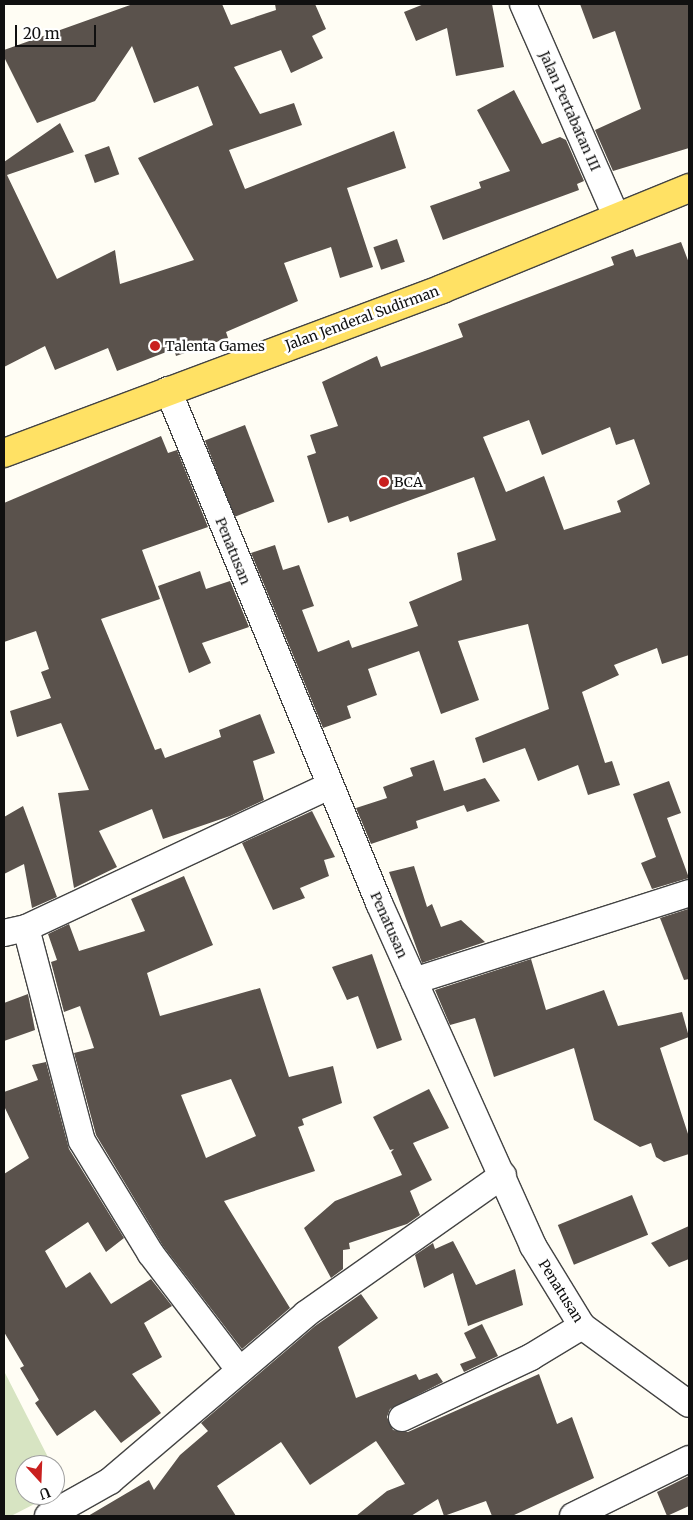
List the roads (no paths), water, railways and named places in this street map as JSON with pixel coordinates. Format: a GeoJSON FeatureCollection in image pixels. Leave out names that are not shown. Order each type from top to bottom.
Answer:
{"type":"FeatureCollection","features":[{"type":"Feature","properties":{"kind":"main road","name":"Jalan Jenderal Sudirman"},"geometry":{"type":"LineString","coordinates":[[4,453],[617,218],[689,188]]}},
{"type":"Feature","properties":{"kind":"street","name":"Jalan Pertabatan III"},"geometry":{"type":"LineString","coordinates":[[523,4],[617,218]]}},
{"type":"Feature","properties":{"kind":"street","name":"Penatusan"},"geometry":{"type":"LineString","coordinates":[[168,390],[329,786],[414,981],[534,1246],[582,1326],[689,1404]]}},
{"type":"Feature","properties":{"kind":"street"},"geometry":{"type":"LineString","coordinates":[[238,1368],[151,1254],[82,1141],[15,931],[329,786]]}},
{"type":"Feature","properties":{"kind":"street"},"geometry":{"type":"LineString","coordinates":[[414,981],[689,893]]}},
{"type":"Feature","properties":{"kind":"street"},"geometry":{"type":"LineString","coordinates":[[48,1516],[110,1481],[238,1368],[394,1250],[503,1175]]}},
{"type":"Feature","properties":{"kind":"street"},"geometry":{"type":"LineString","coordinates":[[402,1418],[531,1357],[582,1326]]}},
{"type":"Feature","properties":{"kind":"street"},"geometry":{"type":"LineString","coordinates":[[573,1516],[689,1459]]}},
{"type":"Feature","properties":{"kind":"place","name":"Talenta Games"},"geometry":{"type":"Point","coordinates":[155,346]}},
{"type":"Feature","properties":{"kind":"place","name":"BCA"},"geometry":{"type":"Point","coordinates":[384,482]}}]}
